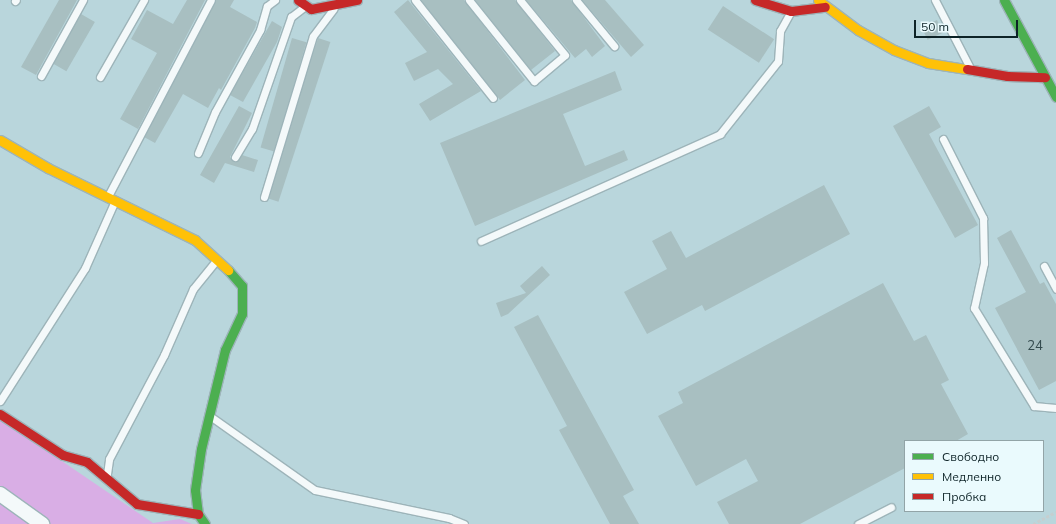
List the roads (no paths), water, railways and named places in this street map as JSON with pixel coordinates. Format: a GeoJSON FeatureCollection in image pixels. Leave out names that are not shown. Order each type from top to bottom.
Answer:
{"type":"FeatureCollection","features":[{"type":"Feature","properties":{"kind":"street"},"geometry":{"type":"LineString","coordinates":[[302,3],[311,9],[357,0]]}},
{"type":"Feature","properties":{"kind":"street"},"geometry":{"type":"LineString","coordinates":[[755,0],[791,11],[825,7]]}},
{"type":"Feature","properties":{"kind":"street"},"geometry":{"type":"LineString","coordinates":[[818,0],[825,7],[894,50],[928,63],[971,71],[1045,77]]}},
{"type":"Feature","properties":{"kind":"street"},"geometry":{"type":"LineString","coordinates":[[1004,0],[1056,97]]}},
{"type":"Feature","properties":{"kind":"street"},"geometry":{"type":"LineString","coordinates":[[0,141],[111,199],[195,240],[217,259],[242,286],[242,314],[225,350],[208,414],[195,490],[198,514],[205,524]]}},
{"type":"Feature","properties":{"kind":"street"},"geometry":{"type":"LineString","coordinates":[[0,414],[63,455],[87,462],[106,476],[137,504],[198,514]]}},
{"type":"Feature","properties":{"kind":"street"},"geometry":{"type":"LineString","coordinates":[[0,494],[42,524]]}},
{"type":"Feature","properties":{"kind":"lane"},"geometry":{"type":"LineString","coordinates":[[41,76],[83,0]]}},
{"type":"Feature","properties":{"kind":"lane"},"geometry":{"type":"LineString","coordinates":[[100,77],[144,0]]}},
{"type":"Feature","properties":{"kind":"lane"},"geometry":{"type":"LineString","coordinates":[[0,401],[85,268],[111,199],[211,0]]}},
{"type":"Feature","properties":{"kind":"lane"},"geometry":{"type":"LineString","coordinates":[[198,153],[215,112],[260,30],[268,6],[275,0]]}},
{"type":"Feature","properties":{"kind":"lane"},"geometry":{"type":"LineString","coordinates":[[415,0],[493,98]]}},
{"type":"Feature","properties":{"kind":"lane"},"geometry":{"type":"LineString","coordinates":[[469,0],[534,81],[565,55],[520,0]]}},
{"type":"Feature","properties":{"kind":"lane"},"geometry":{"type":"LineString","coordinates":[[576,0],[614,46]]}},
{"type":"Feature","properties":{"kind":"lane"},"geometry":{"type":"LineString","coordinates":[[936,0],[971,71]]}},
{"type":"Feature","properties":{"kind":"lane"},"geometry":{"type":"LineString","coordinates":[[235,157],[252,129],[291,17],[302,3]]}},
{"type":"Feature","properties":{"kind":"lane"},"geometry":{"type":"LineString","coordinates":[[264,197],[313,36],[335,5]]}},
{"type":"Feature","properties":{"kind":"lane"},"geometry":{"type":"LineString","coordinates":[[482,241],[720,134],[778,61],[780,31],[791,11]]}},
{"type":"Feature","properties":{"kind":"lane"},"geometry":{"type":"LineString","coordinates":[[943,138],[983,218],[984,263],[974,308],[1034,406],[1056,408]]}},
{"type":"Feature","properties":{"kind":"lane"},"geometry":{"type":"LineString","coordinates":[[106,476],[109,459],[164,355],[193,289],[217,259]]}},
{"type":"Feature","properties":{"kind":"lane"},"geometry":{"type":"LineString","coordinates":[[1044,266],[1056,290]]}},
{"type":"Feature","properties":{"kind":"lane"},"geometry":{"type":"LineString","coordinates":[[208,414],[315,490],[449,518],[464,524]]}},
{"type":"Feature","properties":{"kind":"lane"},"geometry":{"type":"LineString","coordinates":[[858,524],[891,506]]}}]}
